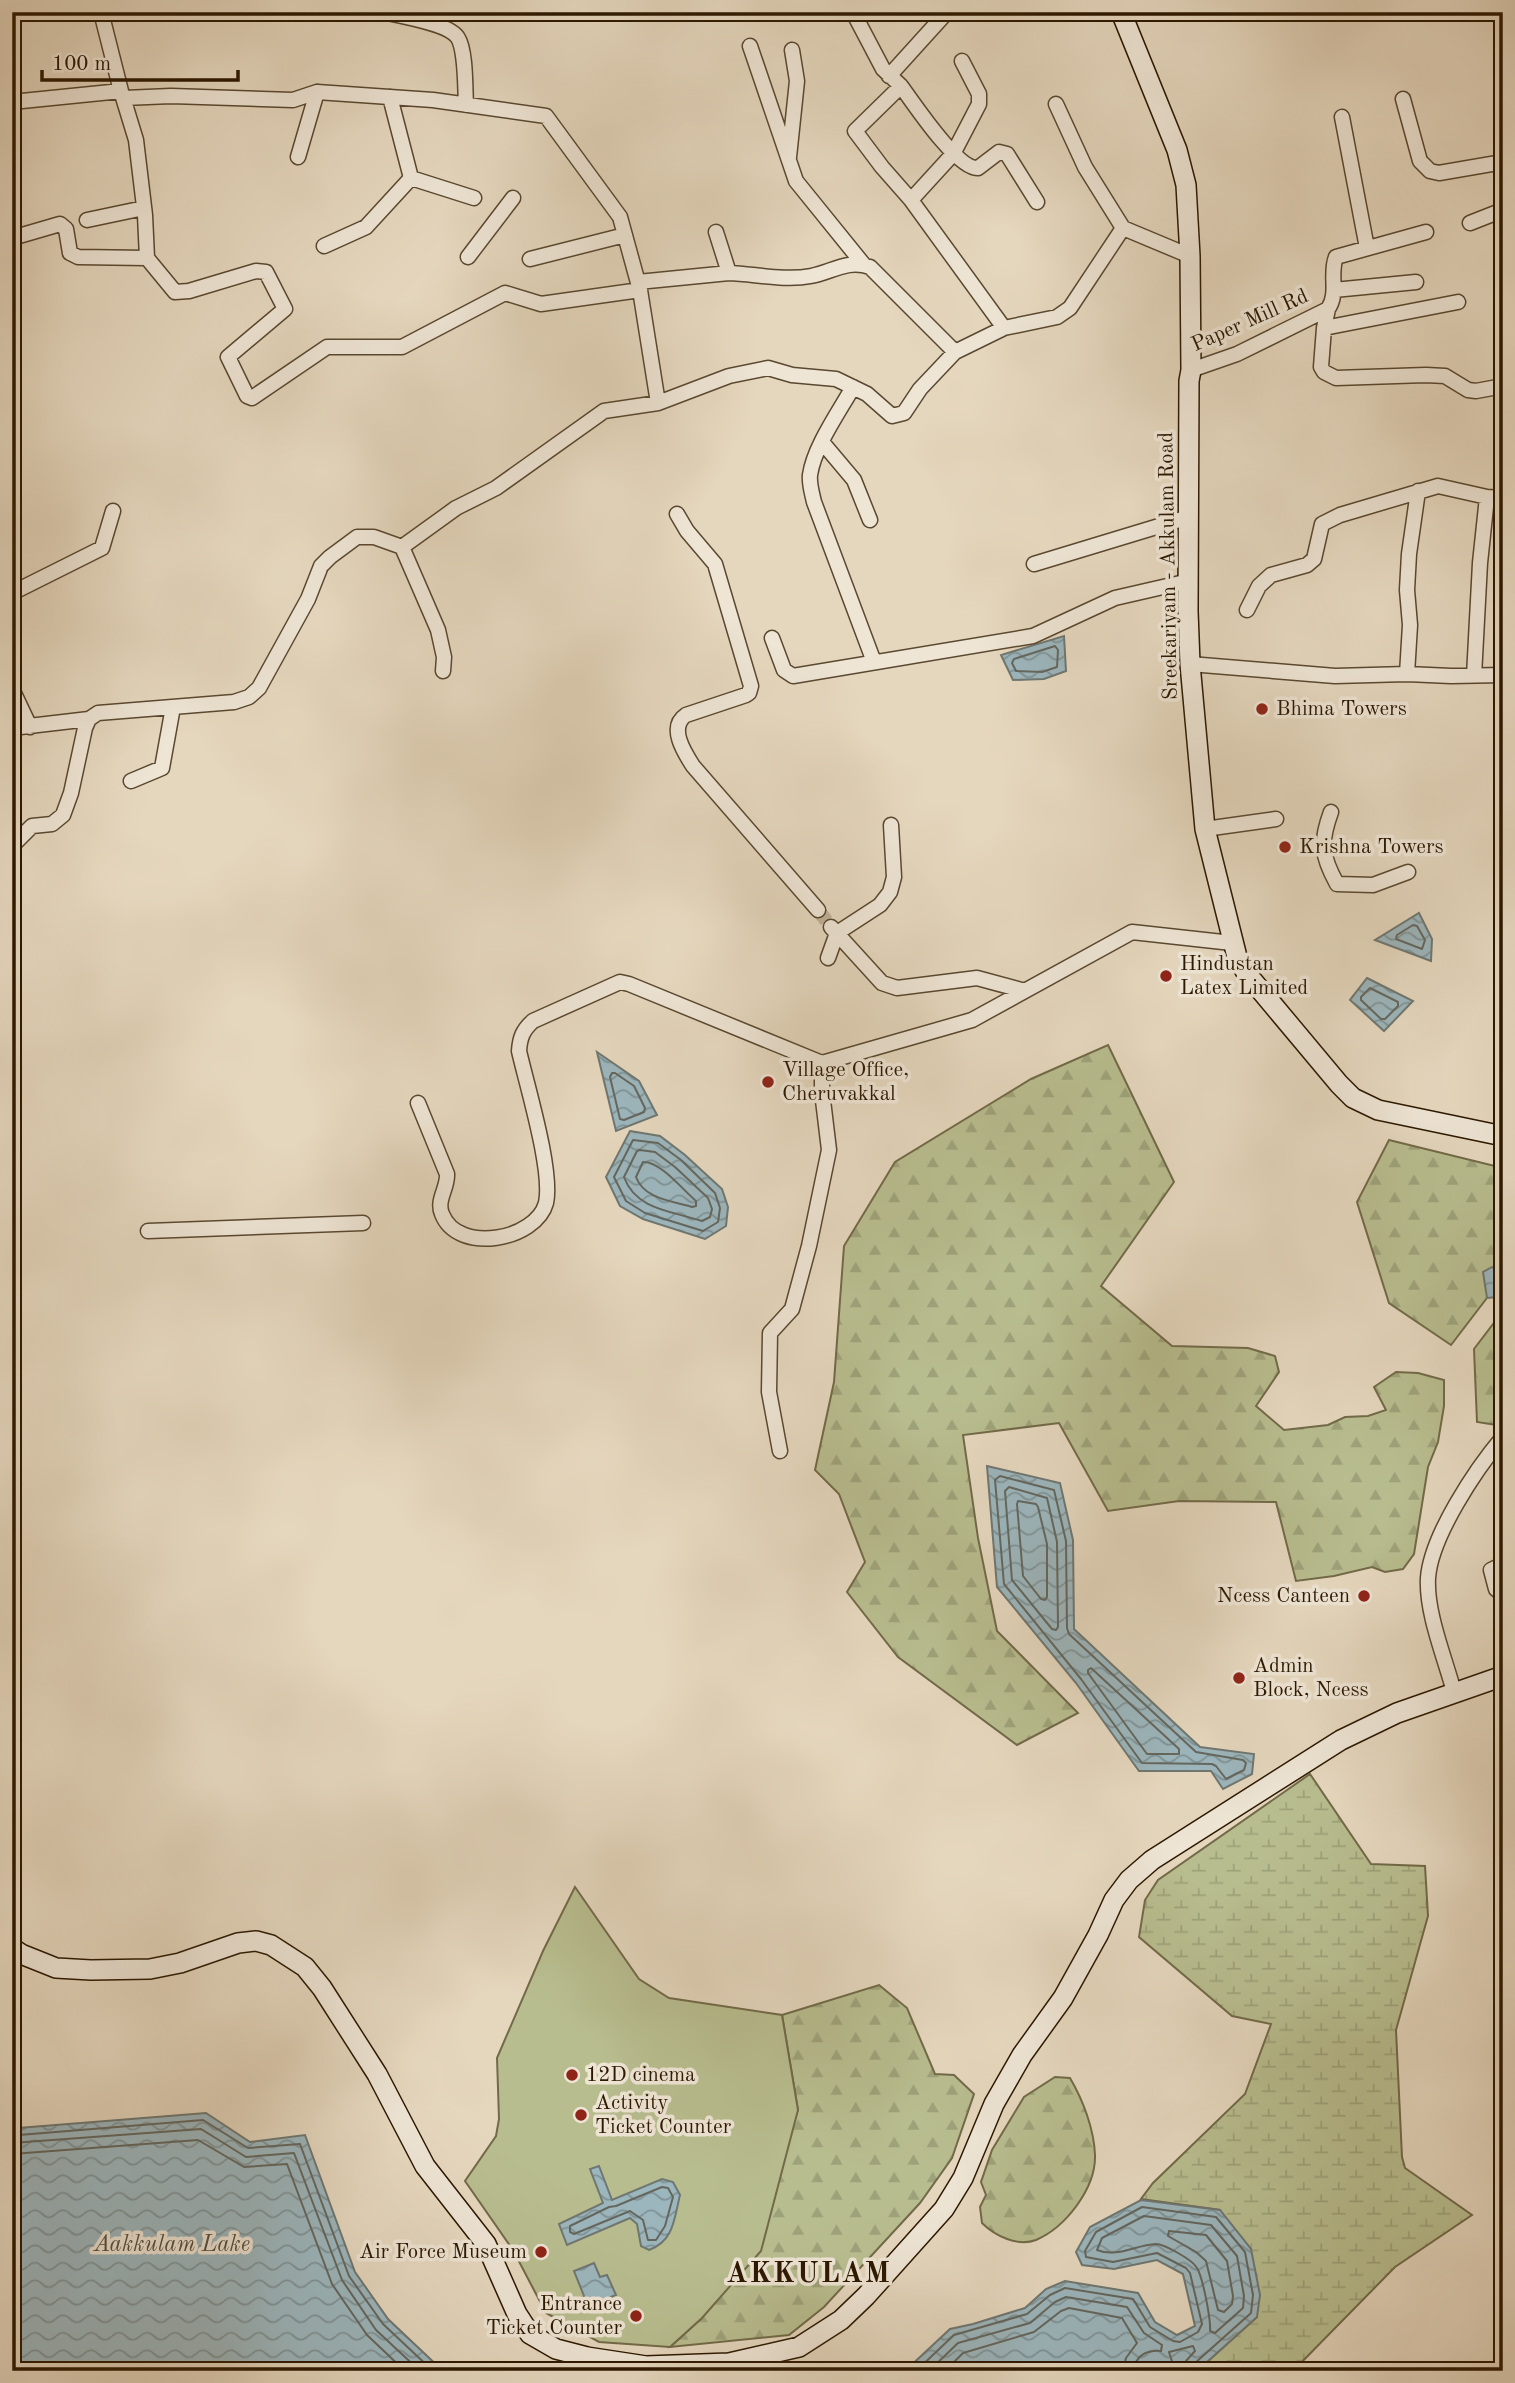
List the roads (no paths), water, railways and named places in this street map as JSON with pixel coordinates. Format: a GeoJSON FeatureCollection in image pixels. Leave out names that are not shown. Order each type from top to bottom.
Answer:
{"type":"FeatureCollection","features":[{"type":"Feature","properties":{"kind":"main road","name":"Sreekariyam - Akkulam Road"},"geometry":{"type":"LineString","coordinates":[[1121,12],[1177,150],[1186,185],[1191,370],[1190,664],[1205,829],[1232,943],[1247,974],[1353,1098],[1378,1110],[1503,1136]]}},
{"type":"Feature","properties":{"kind":"main road"},"geometry":{"type":"LineString","coordinates":[[12,1948],[56,1968],[91,1970],[150,1969],[180,1964],[238,1943],[256,1941],[271,1945],[305,1966],[322,1988],[377,2074],[425,2166],[486,2244],[517,2314],[530,2334],[556,2349],[587,2357],[646,2366],[729,2363],[800,2347],[841,2320],[944,2209],[963,2178],[993,2104],[1063,1998],[1114,1900],[1129,1880],[1152,1860],[1341,1740],[1397,1713],[1503,1676]]}},
{"type":"Feature","properties":{"kind":"street"},"geometry":{"type":"LineString","coordinates":[[101,12],[136,140],[147,258],[175,292],[189,291],[256,271],[266,272],[285,309],[228,357],[247,396],[252,398],[327,347],[402,347],[505,293],[541,304],[729,273],[795,278],[813,276],[844,265],[870,267],[955,352]]}},
{"type":"Feature","properties":{"kind":"street"},"geometry":{"type":"LineString","coordinates":[[385,12],[443,27],[457,36],[461,47],[466,105]]}},
{"type":"Feature","properties":{"kind":"street"},"geometry":{"type":"LineString","coordinates":[[853,12],[877,59],[953,154],[972,169],[978,168],[999,152],[1007,154],[1037,202]]}},
{"type":"Feature","properties":{"kind":"street"},"geometry":{"type":"LineString","coordinates":[[947,12],[855,131],[911,200],[1004,328]]}},
{"type":"Feature","properties":{"kind":"street"},"geometry":{"type":"LineString","coordinates":[[750,46],[799,187],[864,265]]}},
{"type":"Feature","properties":{"kind":"street"},"geometry":{"type":"LineString","coordinates":[[789,161],[797,81],[792,50]]}},
{"type":"Feature","properties":{"kind":"street"},"geometry":{"type":"LineString","coordinates":[[911,200],[953,154],[979,99],[962,61]]}},
{"type":"Feature","properties":{"kind":"street"},"geometry":{"type":"LineString","coordinates":[[299,157],[317,92]]}},
{"type":"Feature","properties":{"kind":"street"},"geometry":{"type":"LineString","coordinates":[[12,102],[122,94],[293,100],[317,92],[466,105],[546,117],[620,217],[639,286],[658,403]]}},
{"type":"Feature","properties":{"kind":"street"},"geometry":{"type":"LineString","coordinates":[[390,97],[411,178]]}},
{"type":"Feature","properties":{"kind":"street"},"geometry":{"type":"LineString","coordinates":[[1404,99],[1420,161],[1430,171],[1439,173],[1503,162]]}},
{"type":"Feature","properties":{"kind":"street"},"geometry":{"type":"LineString","coordinates":[[1056,104],[1085,167],[1123,228],[1190,256]]}},
{"type":"Feature","properties":{"kind":"street"},"geometry":{"type":"LineString","coordinates":[[1342,117],[1367,248]]}},
{"type":"Feature","properties":{"kind":"street"},"geometry":{"type":"LineString","coordinates":[[411,178],[474,198]]}},
{"type":"Feature","properties":{"kind":"street"},"geometry":{"type":"LineString","coordinates":[[324,247],[366,227],[411,178]]}},
{"type":"Feature","properties":{"kind":"street"},"geometry":{"type":"LineString","coordinates":[[468,257],[513,198]]}},
{"type":"Feature","properties":{"kind":"street"},"geometry":{"type":"LineString","coordinates":[[86,220],[144,208]]}},
{"type":"Feature","properties":{"kind":"street"},"geometry":{"type":"LineString","coordinates":[[1469,223],[1503,209]]}},
{"type":"Feature","properties":{"kind":"street"},"geometry":{"type":"LineString","coordinates":[[12,238],[60,224],[66,229],[70,253],[78,257],[147,258]]}},
{"type":"Feature","properties":{"kind":"street"},"geometry":{"type":"LineString","coordinates":[[402,547],[456,508],[496,488],[604,411],[658,403],[729,376],[768,368],[792,375],[836,379],[867,394],[892,416],[904,413],[920,389],[955,352],[1004,328],[1057,317],[1070,308],[1123,228]]}},
{"type":"Feature","properties":{"kind":"street"},"geometry":{"type":"LineString","coordinates":[[716,232],[729,273]]}},
{"type":"Feature","properties":{"kind":"street"},"geometry":{"type":"LineString","coordinates":[[1328,309],[1334,298],[1332,266],[1336,257],[1426,232]]}},
{"type":"Feature","properties":{"kind":"street"},"geometry":{"type":"LineString","coordinates":[[530,259],[625,235]]}},
{"type":"Feature","properties":{"kind":"street"},"geometry":{"type":"LineString","coordinates":[[1334,290],[1416,282]]}},
{"type":"Feature","properties":{"kind":"street"},"geometry":{"type":"LineString","coordinates":[[1324,328],[1458,302]]}},
{"type":"Feature","properties":{"kind":"street","name":"Paper Mill Rd"},"geometry":{"type":"LineString","coordinates":[[1191,370],[1237,354],[1328,309]]}},
{"type":"Feature","properties":{"kind":"street","name":"Paper Mill Rd"},"geometry":{"type":"LineString","coordinates":[[1328,309],[1321,367],[1324,372],[1336,378],[1426,374],[1445,376],[1468,390],[1503,386]]}},
{"type":"Feature","properties":{"kind":"street"},"geometry":{"type":"LineString","coordinates":[[853,387],[822,442],[811,471],[811,491],[874,662]]}},
{"type":"Feature","properties":{"kind":"street"},"geometry":{"type":"LineString","coordinates":[[822,442],[854,480],[870,520]]}},
{"type":"Feature","properties":{"kind":"street"},"geometry":{"type":"LineString","coordinates":[[1247,610],[1259,586],[1271,575],[1307,565],[1314,559],[1322,524],[1340,515],[1438,485],[1487,497],[1503,498]]}},
{"type":"Feature","properties":{"kind":"street"},"geometry":{"type":"LineString","coordinates":[[1408,674],[1408,578],[1418,491]]}},
{"type":"Feature","properties":{"kind":"street"},"geometry":{"type":"LineString","coordinates":[[1474,676],[1480,563],[1487,497]]}},
{"type":"Feature","properties":{"kind":"street"},"geometry":{"type":"LineString","coordinates":[[12,593],[102,548],[113,511]]}},
{"type":"Feature","properties":{"kind":"street"},"geometry":{"type":"LineString","coordinates":[[677,514],[687,531],[715,564],[751,690],[746,695],[680,719],[677,726],[683,751],[818,910]]}},
{"type":"Feature","properties":{"kind":"street"},"geometry":{"type":"LineString","coordinates":[[1034,564],[1189,517]]}},
{"type":"Feature","properties":{"kind":"street"},"geometry":{"type":"LineString","coordinates":[[12,729],[89,719],[98,713],[234,702],[250,697],[266,677],[308,599],[321,566],[357,537],[373,537],[402,547],[438,630],[444,657],[443,671]]}},
{"type":"Feature","properties":{"kind":"street"},"geometry":{"type":"LineString","coordinates":[[772,638],[780,662],[789,676],[1033,636],[1115,597],[1189,581]]}},
{"type":"Feature","properties":{"kind":"street"},"geometry":{"type":"LineString","coordinates":[[1190,664],[1335,676],[1503,675]]}},
{"type":"Feature","properties":{"kind":"street"},"geometry":{"type":"LineString","coordinates":[[12,690],[30,727]]}},
{"type":"Feature","properties":{"kind":"street"},"geometry":{"type":"LineString","coordinates":[[131,781],[162,768],[173,707]]}},
{"type":"Feature","properties":{"kind":"street"},"geometry":{"type":"LineString","coordinates":[[12,846],[32,827],[52,824],[63,816],[89,719]]}},
{"type":"Feature","properties":{"kind":"street"},"geometry":{"type":"LineString","coordinates":[[1331,812],[1322,838],[1329,870],[1337,884],[1374,885],[1408,872]]}},
{"type":"Feature","properties":{"kind":"street"},"geometry":{"type":"LineString","coordinates":[[1205,829],[1276,819]]}},
{"type":"Feature","properties":{"kind":"street"},"geometry":{"type":"LineString","coordinates":[[828,958],[834,930],[880,905],[890,892],[894,877],[891,825]]}},
{"type":"Feature","properties":{"kind":"street"},"geometry":{"type":"LineString","coordinates":[[834,930],[882,984],[887,986],[897,988],[976,978],[1025,991]]}},
{"type":"Feature","properties":{"kind":"street"},"geometry":{"type":"LineString","coordinates":[[418,1103],[447,1174],[448,1183],[440,1205],[441,1213],[454,1231],[464,1236],[482,1240],[510,1235],[538,1217],[545,1206],[547,1179],[519,1051],[524,1030],[533,1021],[610,985],[620,982],[629,984],[822,1063],[972,1020],[1132,932],[1232,943]]}},
{"type":"Feature","properties":{"kind":"street"},"geometry":{"type":"LineString","coordinates":[[780,1451],[769,1392],[770,1333],[792,1310],[810,1246],[829,1150],[821,1092],[822,1063]]}},
{"type":"Feature","properties":{"kind":"street"},"geometry":{"type":"LineString","coordinates":[[148,1231],[363,1223]]}},
{"type":"Feature","properties":{"kind":"street"},"geometry":{"type":"LineString","coordinates":[[1454,1692],[1429,1600],[1430,1565],[1454,1507],[1503,1437]]}},
{"type":"Feature","properties":{"kind":"street"},"geometry":{"type":"LineString","coordinates":[[1503,1564],[1491,1570],[1496,1589],[1503,1595]]}},
{"type":"Feature","properties":{"kind":"water"},"geometry":{"type":"Polygon","coordinates":[[[1064,636],[1066,671],[1044,679],[1013,680],[1001,655],[1064,636]]]}},
{"type":"Feature","properties":{"kind":"water"},"geometry":{"type":"Polygon","coordinates":[[[1419,913],[1432,939],[1431,961],[1375,940],[1419,913]]]}},
{"type":"Feature","properties":{"kind":"water"},"geometry":{"type":"Polygon","coordinates":[[[1367,978],[1413,1001],[1384,1031],[1350,1000],[1367,978]]]}},
{"type":"Feature","properties":{"kind":"water"},"geometry":{"type":"Polygon","coordinates":[[[597,1052],[639,1081],[657,1115],[616,1131],[597,1052]]]}},
{"type":"Feature","properties":{"kind":"water"},"geometry":{"type":"Polygon","coordinates":[[[630,1131],[660,1136],[722,1189],[728,1207],[726,1226],[705,1239],[643,1219],[620,1206],[606,1177],[630,1131]]]}},
{"type":"Feature","properties":{"kind":"water"},"geometry":{"type":"Polygon","coordinates":[[[1492,1267],[1503,1272],[1503,1291],[1498,1297],[1487,1298],[1483,1272],[1492,1267]]]}},
{"type":"Feature","properties":{"kind":"water"},"geometry":{"type":"Polygon","coordinates":[[[987,1466],[1060,1483],[1073,1540],[1074,1629],[1200,1747],[1254,1754],[1252,1774],[1223,1789],[1211,1771],[1139,1771],[1076,1683],[997,1587],[987,1466]]]}},
{"type":"Feature","properties":{"kind":"water","name":"Aakkulam Lake"},"geometry":{"type":"Polygon","coordinates":[[[206,2113],[250,2142],[305,2135],[355,2272],[388,2319],[443,2371],[12,2371],[12,2125],[18,2128],[206,2113]]]}},
{"type":"Feature","properties":{"kind":"water"},"geometry":{"type":"Polygon","coordinates":[[[599,2166],[612,2200],[662,2179],[673,2182],[680,2195],[672,2228],[664,2241],[649,2250],[641,2246],[637,2224],[630,2218],[567,2245],[559,2224],[603,2203],[590,2169],[599,2166]]]}},
{"type":"Feature","properties":{"kind":"water"},"geometry":{"type":"Polygon","coordinates":[[[1141,2200],[1220,2210],[1251,2249],[1260,2295],[1257,2317],[1197,2371],[1167,2371],[1154,2366],[1143,2371],[905,2371],[950,2329],[1025,2308],[1046,2289],[1065,2281],[1138,2293],[1155,2322],[1177,2335],[1195,2326],[1183,2274],[1157,2260],[1114,2269],[1082,2265],[1076,2252],[1090,2227],[1141,2200]]]}},
{"type":"Feature","properties":{"kind":"water"},"geometry":{"type":"Polygon","coordinates":[[[594,2263],[600,2277],[607,2275],[616,2295],[588,2306],[574,2271],[594,2263]]]}},
{"type":"Feature","properties":{"kind":"tunnel"},"geometry":{"type":"LineString","coordinates":[[818,910],[831,927]]}},
{"type":"Feature","properties":{"kind":"place","name":"Bhima Towers"},"geometry":{"type":"Point","coordinates":[1262,709]}},
{"type":"Feature","properties":{"kind":"place","name":"Krishna Towers"},"geometry":{"type":"Point","coordinates":[1285,847]}},
{"type":"Feature","properties":{"kind":"place","name":"Hindustan Latex Limited"},"geometry":{"type":"Point","coordinates":[1166,976]}},
{"type":"Feature","properties":{"kind":"place","name":"Village Office, Cheruvakkal"},"geometry":{"type":"Point","coordinates":[768,1082]}},
{"type":"Feature","properties":{"kind":"place","name":"Ncess Canteen"},"geometry":{"type":"Point","coordinates":[1364,1596]}},
{"type":"Feature","properties":{"kind":"place","name":"Admin Block, Ncess"},"geometry":{"type":"Point","coordinates":[1239,1678]}},
{"type":"Feature","properties":{"kind":"place","name":"12D cinema"},"geometry":{"type":"Point","coordinates":[572,2075]}},
{"type":"Feature","properties":{"kind":"place","name":"Activity Ticket Counter"},"geometry":{"type":"Point","coordinates":[581,2115]}},
{"type":"Feature","properties":{"kind":"place","name":"Air Force Museum"},"geometry":{"type":"Point","coordinates":[541,2252]}},
{"type":"Feature","properties":{"kind":"place","name":"Entrance Ticket Counter"},"geometry":{"type":"Point","coordinates":[636,2316]}},
{"type":"Feature","properties":{"kind":"district","name":"AKKULAM"},"geometry":{"type":"Point","coordinates":[809,2275]}}]}
